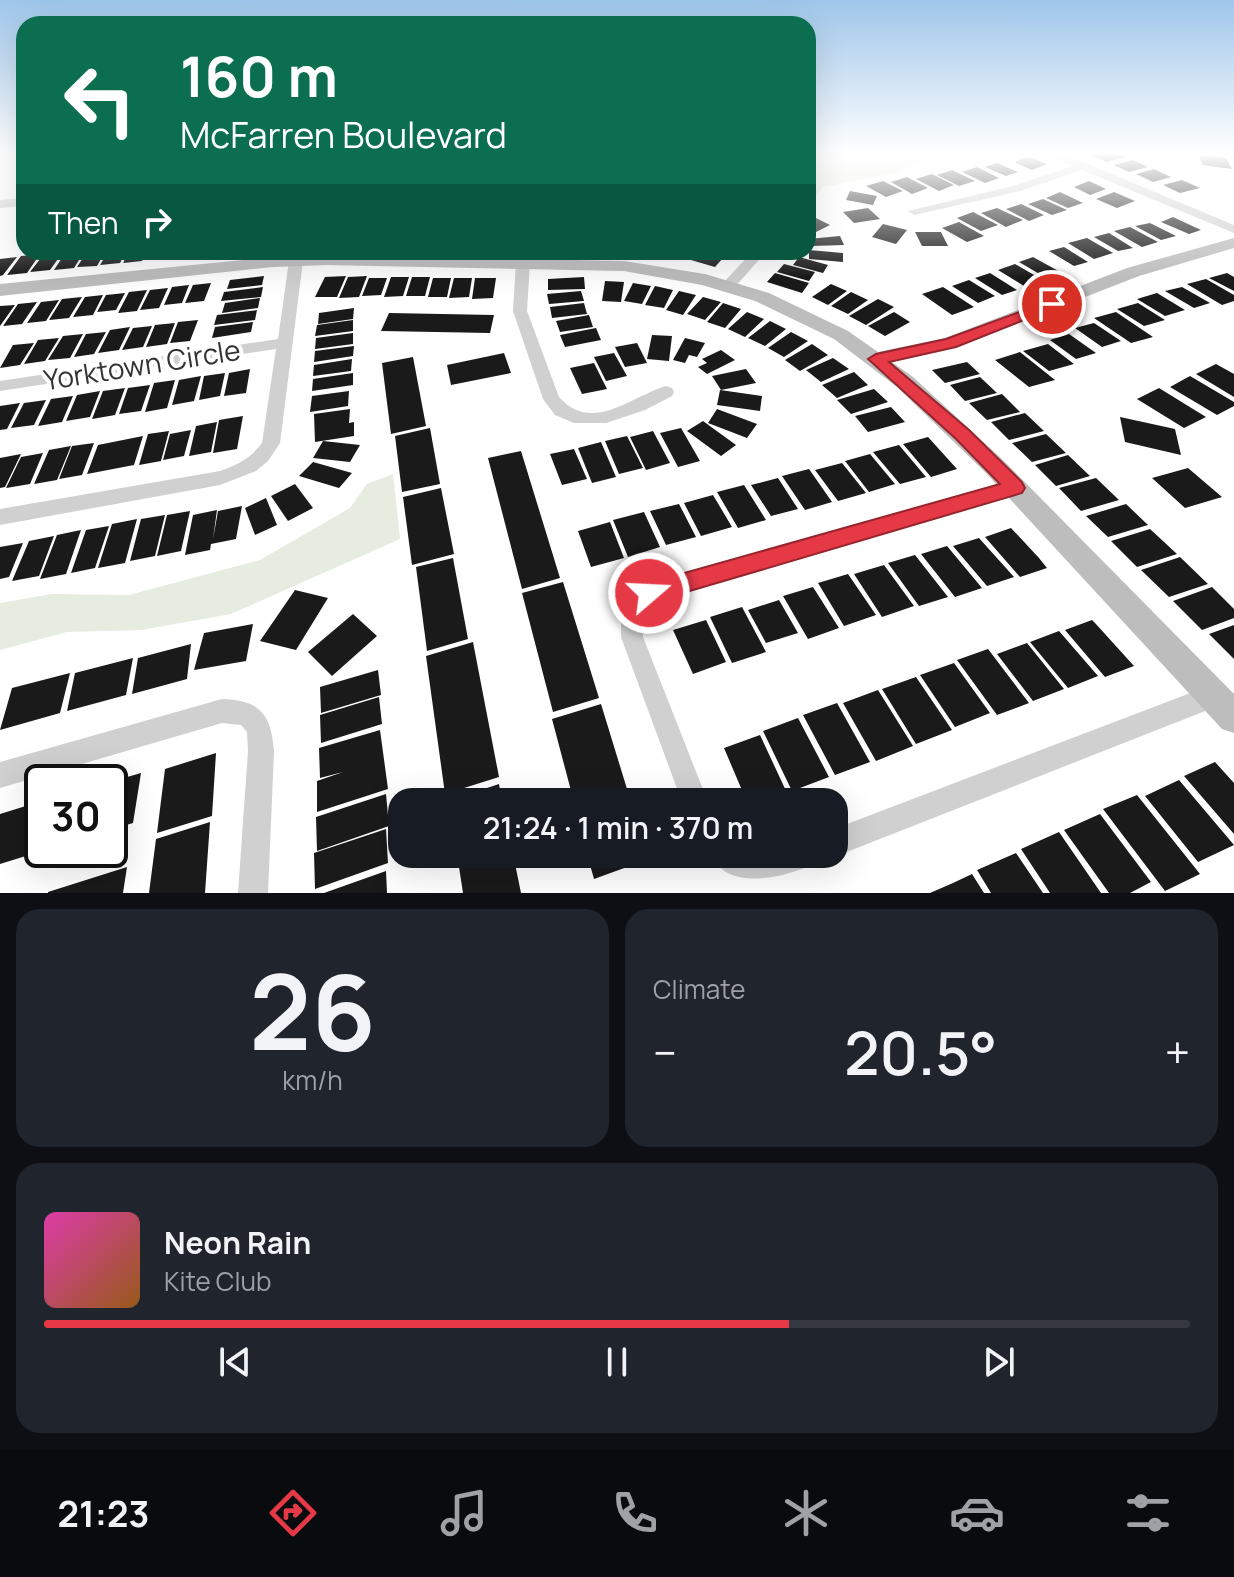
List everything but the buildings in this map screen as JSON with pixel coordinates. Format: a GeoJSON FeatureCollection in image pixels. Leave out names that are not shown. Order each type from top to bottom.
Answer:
{"type":"FeatureCollection","features":[{"type":"Feature","properties":{"kind":"street"},"geometry":{"type":"LineString","coordinates":[[914,211],[990,195]]}},
{"type":"Feature","properties":{"kind":"street"},"geometry":{"type":"LineString","coordinates":[[1152,195],[1234,229]]}},
{"type":"Feature","properties":{"kind":"street"},"geometry":{"type":"LineString","coordinates":[[876,359],[950,343],[1133,272],[1234,243]]}},
{"type":"Feature","properties":{"kind":"street"},"geometry":{"type":"LineString","coordinates":[[728,286],[752,260]]}},
{"type":"Feature","properties":{"kind":"street"},"geometry":{"type":"LineString","coordinates":[[0,290],[296,261],[523,262],[624,266],[680,274],[728,286],[815,321],[876,359],[962,434],[1224,707],[848,838]]}},
{"type":"Feature","properties":{"kind":"street","name":"Yorktown Circle"},"geometry":{"type":"LineString","coordinates":[[0,517],[220,478],[239,472],[266,454],[271,443],[296,261]]}},
{"type":"Feature","properties":{"kind":"street"},"geometry":{"type":"LineString","coordinates":[[523,262],[520,311],[551,399],[559,410],[575,418],[591,419],[632,409],[666,392]]}},
{"type":"Feature","properties":{"kind":"street","name":"Yorktown Circle"},"geometry":{"type":"LineString","coordinates":[[0,386],[285,343]]}},
{"type":"Feature","properties":{"kind":"street"},"geometry":{"type":"LineString","coordinates":[[690,788],[632,637],[630,620],[637,604],[649,593],[663,587],[1015,488]]}},
{"type":"Feature","properties":{"kind":"street"},"geometry":{"type":"LineString","coordinates":[[0,775],[222,711],[239,711],[253,717],[260,731],[261,751],[253,893]]}},
{"type":"Feature","properties":{"kind":"shaded area"},"geometry":{"type":"Polygon","coordinates":[[[393,474],[400,539],[231,614],[141,630],[67,632],[0,650],[0,603],[52,594],[129,595],[260,560],[350,508],[367,484],[393,474]]]}},
{"type":"Feature","properties":{"kind":"route"},"geometry":{"type":"LineString","coordinates":[[649,593],[1015,488],[962,434],[876,359],[970,337],[1052,304]]}}]}
